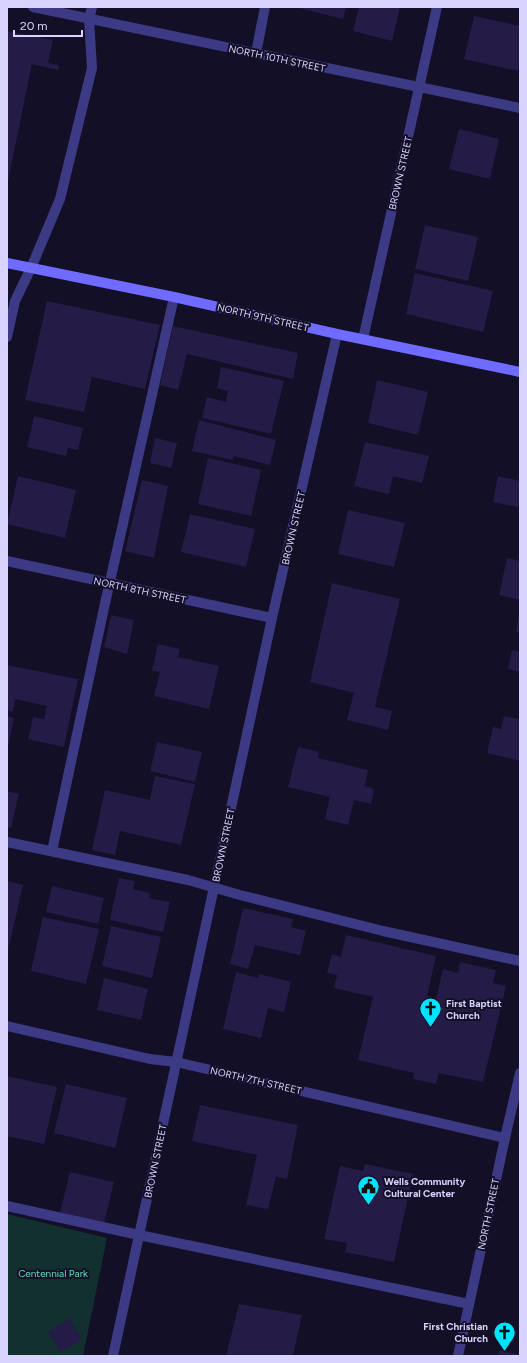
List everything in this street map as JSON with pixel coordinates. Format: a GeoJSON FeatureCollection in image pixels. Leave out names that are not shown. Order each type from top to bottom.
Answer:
{"type":"FeatureCollection","features":[{"type":"Feature","properties":{"kind":"main road","name":"NORTH 9TH STREET"},"geometry":{"type":"LineString","coordinates":[[7,263],[174,297],[337,334],[520,372]]}},
{"type":"Feature","properties":{"kind":"street","name":"NORTH 10TH STREET"},"geometry":{"type":"LineString","coordinates":[[33,7],[520,108]]}},
{"type":"Feature","properties":{"kind":"street"},"geometry":{"type":"LineString","coordinates":[[7,337],[15,301],[31,268],[60,199],[92,68],[89,19],[92,7]]}},
{"type":"Feature","properties":{"kind":"street"},"geometry":{"type":"LineString","coordinates":[[256,53],[265,7]]}},
{"type":"Feature","properties":{"kind":"street","name":"BROWN STREET"},"geometry":{"type":"LineString","coordinates":[[363,339],[437,7]]}},
{"type":"Feature","properties":{"kind":"street"},"geometry":{"type":"LineString","coordinates":[[52,851],[174,297]]}},
{"type":"Feature","properties":{"kind":"street","name":"BROWN STREET"},"geometry":{"type":"LineString","coordinates":[[113,1356],[272,618],[337,334]]}},
{"type":"Feature","properties":{"kind":"street","name":"NORTH 8TH STREET"},"geometry":{"type":"LineString","coordinates":[[7,561],[272,618]]}},
{"type":"Feature","properties":{"kind":"street"},"geometry":{"type":"LineString","coordinates":[[7,842],[188,880],[240,896],[376,929],[520,961]]}},
{"type":"Feature","properties":{"kind":"street","name":"NORTH 7TH STREET"},"geometry":{"type":"LineString","coordinates":[[7,1026],[150,1059],[176,1062],[505,1138]]}},
{"type":"Feature","properties":{"kind":"street","name":"NORTH STREET"},"geometry":{"type":"LineString","coordinates":[[458,1356],[520,1073]]}},
{"type":"Feature","properties":{"kind":"street"},"geometry":{"type":"LineString","coordinates":[[7,1206],[139,1236],[469,1304]]}},
{"type":"Feature","properties":{"kind":"green space","name":"Centennial Park"},"geometry":{"type":"Polygon","coordinates":[[[7,1214],[107,1238],[83,1356],[7,1356],[7,1214]]]}},
{"type":"Feature","properties":{"kind":"building"},"geometry":{"type":"Polygon","coordinates":[[[294,7],[346,7],[343,19],[294,7]]]}},
{"type":"Feature","properties":{"kind":"building"},"geometry":{"type":"Polygon","coordinates":[[[359,7],[400,7],[392,41],[353,31],[359,7]]]}},
{"type":"Feature","properties":{"kind":"building"},"geometry":{"type":"Polygon","coordinates":[[[474,16],[520,26],[520,61],[518,71],[464,59],[474,16]]]}},
{"type":"Feature","properties":{"kind":"building"},"geometry":{"type":"Polygon","coordinates":[[[7,31],[53,40],[48,63],[59,65],[58,70],[32,64],[8,181],[7,31]]]}},
{"type":"Feature","properties":{"kind":"building"},"geometry":{"type":"Polygon","coordinates":[[[459,129],[499,139],[490,179],[449,169],[459,129]]]}},
{"type":"Feature","properties":{"kind":"building"},"geometry":{"type":"Polygon","coordinates":[[[425,225],[478,237],[468,281],[415,269],[425,225]]]}},
{"type":"Feature","properties":{"kind":"building"},"geometry":{"type":"Polygon","coordinates":[[[415,273],[493,291],[483,332],[406,314],[415,273]]]}},
{"type":"Feature","properties":{"kind":"building"},"geometry":{"type":"Polygon","coordinates":[[[47,301],[160,325],[145,389],[92,377],[84,412],[25,400],[47,301]]]}},
{"type":"Feature","properties":{"kind":"building"},"geometry":{"type":"Polygon","coordinates":[[[173,326],[298,353],[293,379],[187,354],[178,390],[160,385],[173,326]]]}},
{"type":"Feature","properties":{"kind":"building"},"geometry":{"type":"Polygon","coordinates":[[[221,367],[284,381],[271,434],[202,418],[207,397],[226,402],[228,391],[217,388],[221,367]]]}},
{"type":"Feature","properties":{"kind":"building"},"geometry":{"type":"Polygon","coordinates":[[[377,380],[428,392],[418,435],[368,423],[377,380]]]}},
{"type":"Feature","properties":{"kind":"building"},"geometry":{"type":"Polygon","coordinates":[[[34,416],[83,428],[78,450],[68,448],[66,456],[27,447],[34,416]]]}},
{"type":"Feature","properties":{"kind":"building"},"geometry":{"type":"Polygon","coordinates":[[[199,420],[276,440],[270,465],[234,456],[233,460],[192,451],[199,420]]]}},
{"type":"Feature","properties":{"kind":"building"},"geometry":{"type":"Polygon","coordinates":[[[155,438],[177,443],[171,468],[150,463],[155,438]]]}},
{"type":"Feature","properties":{"kind":"building"},"geometry":{"type":"Polygon","coordinates":[[[365,442],[429,456],[422,483],[393,476],[389,494],[354,486],[365,442]]]}},
{"type":"Feature","properties":{"kind":"building"},"geometry":{"type":"Polygon","coordinates":[[[208,458],[261,470],[251,516],[198,504],[208,458]]]}},
{"type":"Feature","properties":{"kind":"building"},"geometry":{"type":"Polygon","coordinates":[[[18,476],[76,490],[65,538],[7,524],[18,476]]]}},
{"type":"Feature","properties":{"kind":"building"},"geometry":{"type":"Polygon","coordinates":[[[498,476],[520,481],[520,498],[518,507],[493,502],[498,476]]]}},
{"type":"Feature","properties":{"kind":"building"},"geometry":{"type":"Polygon","coordinates":[[[142,480],[168,486],[154,558],[125,551],[142,480]]]}},
{"type":"Feature","properties":{"kind":"building"},"geometry":{"type":"Polygon","coordinates":[[[348,510],[405,523],[394,567],[338,554],[348,510]]]}},
{"type":"Feature","properties":{"kind":"building"},"geometry":{"type":"Polygon","coordinates":[[[190,514],[255,529],[246,567],[181,552],[190,514]]]}},
{"type":"Feature","properties":{"kind":"building"},"geometry":{"type":"Polygon","coordinates":[[[507,558],[520,561],[520,600],[499,595],[507,558]]]}},
{"type":"Feature","properties":{"kind":"building"},"geometry":{"type":"Polygon","coordinates":[[[332,583],[400,599],[375,707],[392,711],[388,730],[347,720],[354,693],[310,682],[332,583]]]}},
{"type":"Feature","properties":{"kind":"building"},"geometry":{"type":"Polygon","coordinates":[[[111,615],[134,620],[127,654],[104,647],[111,615]]]}},
{"type":"Feature","properties":{"kind":"building"},"geometry":{"type":"Polygon","coordinates":[[[520,615],[520,633],[516,632],[520,615]]]}},
{"type":"Feature","properties":{"kind":"building"},"geometry":{"type":"Polygon","coordinates":[[[158,644],[180,649],[178,657],[219,666],[209,709],[154,696],[160,672],[152,671],[158,644]]]}},
{"type":"Feature","properties":{"kind":"building"},"geometry":{"type":"Polygon","coordinates":[[[512,650],[520,652],[520,672],[508,669],[512,650]]]}},
{"type":"Feature","properties":{"kind":"building"},"geometry":{"type":"Polygon","coordinates":[[[7,665],[78,679],[64,747],[28,739],[33,717],[44,719],[47,706],[15,699],[13,712],[7,710],[7,665]]]}},
{"type":"Feature","properties":{"kind":"building"},"geometry":{"type":"Polygon","coordinates":[[[7,716],[14,718],[8,747],[7,747],[7,716]]]}},
{"type":"Feature","properties":{"kind":"building"},"geometry":{"type":"Polygon","coordinates":[[[504,716],[520,719],[520,761],[487,753],[493,727],[501,729],[504,716]]]}},
{"type":"Feature","properties":{"kind":"building"},"geometry":{"type":"Polygon","coordinates":[[[157,742],[202,752],[195,782],[150,771],[157,742]]]}},
{"type":"Feature","properties":{"kind":"building"},"geometry":{"type":"Polygon","coordinates":[[[298,747],[319,752],[318,758],[368,770],[365,786],[374,789],[371,804],[354,800],[348,825],[325,819],[330,797],[288,787],[298,747]]]}},
{"type":"Feature","properties":{"kind":"building"},"geometry":{"type":"Polygon","coordinates":[[[155,776],[195,784],[181,845],[120,831],[115,855],[92,850],[105,790],[150,800],[155,776]]]}},
{"type":"Feature","properties":{"kind":"building"},"geometry":{"type":"Polygon","coordinates":[[[7,791],[19,794],[11,828],[7,827],[7,791]]]}},
{"type":"Feature","properties":{"kind":"building"},"geometry":{"type":"Polygon","coordinates":[[[119,878],[135,881],[133,889],[150,893],[149,898],[170,902],[163,932],[110,920],[119,878]]]}},
{"type":"Feature","properties":{"kind":"building"},"geometry":{"type":"Polygon","coordinates":[[[7,881],[23,885],[8,951],[7,951],[7,881]]]}},
{"type":"Feature","properties":{"kind":"building"},"geometry":{"type":"Polygon","coordinates":[[[52,886],[104,898],[98,924],[46,912],[52,886]]]}},
{"type":"Feature","properties":{"kind":"building"},"geometry":{"type":"Polygon","coordinates":[[[243,908],[293,919],[291,927],[306,931],[300,955],[255,945],[248,969],[230,964],[243,908]]]}},
{"type":"Feature","properties":{"kind":"building"},"geometry":{"type":"Polygon","coordinates":[[[43,917],[99,929],[86,984],[31,971],[43,917]]]}},
{"type":"Feature","properties":{"kind":"building"},"geometry":{"type":"Polygon","coordinates":[[[111,926],[161,937],[152,978],[102,966],[111,926]]]}},
{"type":"Feature","properties":{"kind":"building","name":"First Baptist Church"},"geometry":{"type":"Polygon","coordinates":[[[346,935],[436,956],[427,996],[436,999],[443,969],[458,973],[460,962],[496,970],[493,983],[506,986],[483,1082],[439,1073],[436,1084],[413,1079],[414,1073],[358,1060],[373,997],[334,988],[337,975],[327,973],[332,954],[341,957],[346,935]]]}},
{"type":"Feature","properties":{"kind":"building"},"geometry":{"type":"Polygon","coordinates":[[[236,972],[258,978],[259,974],[291,982],[284,1012],[268,1008],[261,1038],[223,1029],[236,972]]]}},
{"type":"Feature","properties":{"kind":"building"},"geometry":{"type":"Polygon","coordinates":[[[104,978],[148,989],[141,1020],[97,1010],[104,978]]]}},
{"type":"Feature","properties":{"kind":"building"},"geometry":{"type":"Polygon","coordinates":[[[7,1076],[57,1087],[44,1144],[7,1136],[7,1076]]]}},
{"type":"Feature","properties":{"kind":"building"},"geometry":{"type":"Polygon","coordinates":[[[66,1084],[127,1098],[115,1148],[54,1133],[66,1084]]]}},
{"type":"Feature","properties":{"kind":"building"},"geometry":{"type":"Polygon","coordinates":[[[200,1105],[298,1125],[287,1179],[276,1177],[268,1209],[246,1205],[257,1155],[192,1141],[200,1105]]]}},
{"type":"Feature","properties":{"kind":"building","name":"Wells Community Cultural Center"},"geometry":{"type":"Polygon","coordinates":[[[365,1164],[413,1174],[394,1262],[345,1252],[347,1243],[324,1239],[340,1166],[363,1171],[365,1164]]]}},
{"type":"Feature","properties":{"kind":"building"},"geometry":{"type":"Polygon","coordinates":[[[70,1172],[114,1182],[104,1223],[60,1213],[70,1172]]]}},
{"type":"Feature","properties":{"kind":"building"},"geometry":{"type":"Polygon","coordinates":[[[239,1304],[302,1315],[293,1356],[226,1356],[239,1304]]]}},
{"type":"Feature","properties":{"kind":"building"},"geometry":{"type":"Polygon","coordinates":[[[69,1318],[82,1339],[61,1352],[48,1332],[69,1318]]]}},
{"type":"Feature","properties":{"kind":"building","name":"First Christian Church"},"geometry":{"type":"Polygon","coordinates":[[[500,1350],[520,1355],[520,1356],[498,1356],[500,1350]]]}},
{"type":"Feature","properties":{"kind":"place","name":"First Baptist Church"},"geometry":{"type":"Point","coordinates":[431,1028]}},
{"type":"Feature","properties":{"kind":"place","name":"Wells Community Cultural Center"},"geometry":{"type":"Point","coordinates":[369,1206]}},
{"type":"Feature","properties":{"kind":"place","name":"First Christian Church"},"geometry":{"type":"Point","coordinates":[504,1352]}}]}
